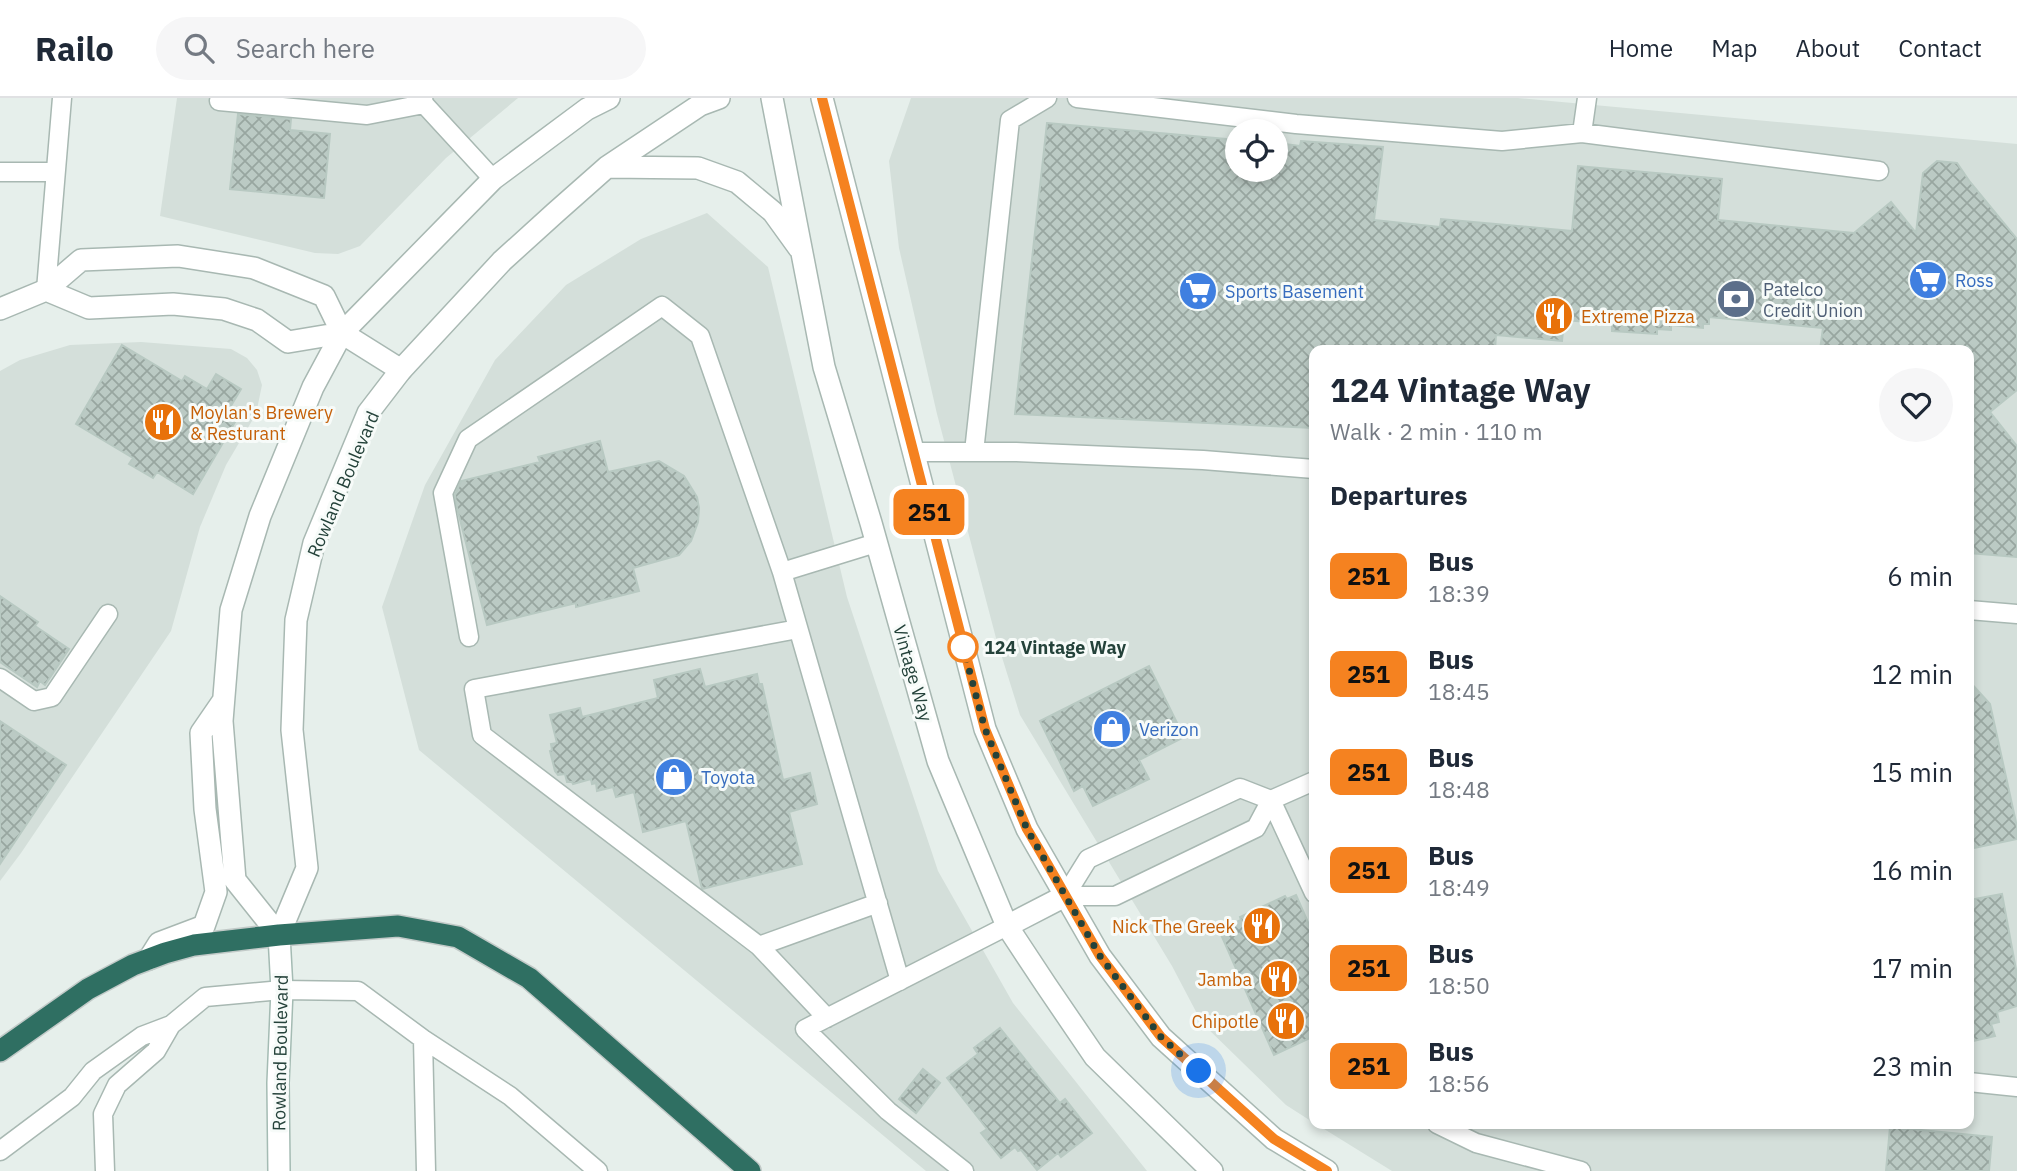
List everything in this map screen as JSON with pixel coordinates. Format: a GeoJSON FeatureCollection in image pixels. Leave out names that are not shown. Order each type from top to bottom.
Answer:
{"type":"FeatureCollection","features":[{"type":"Feature","properties":{"kind":"highway"},"geometry":{"type":"LineString","coordinates":[[0,1051],[88,989],[149,959],[194,945],[398,926],[458,937],[529,978],[750,1171]]}},
{"type":"Feature","properties":{"kind":"street"},"geometry":{"type":"LineString","coordinates":[[279,935],[235,880],[222,721],[231,610],[260,516],[313,387],[342,333],[493,179],[587,109],[608,98]]}},
{"type":"Feature","properties":{"kind":"street","name":"Rowland Boulevard"},"geometry":{"type":"LineString","coordinates":[[279,1171],[278,1083],[282,990],[279,935],[307,868],[292,730],[296,620],[314,543],[368,413],[401,370],[502,261],[607,167],[700,105],[719,98]]}},
{"type":"Feature","properties":{"kind":"street","name":"Vintage Way"},"geometry":{"type":"LineString","coordinates":[[772,98],[824,367],[938,761],[1007,926],[1095,1057],[1212,1171]]}},
{"type":"Feature","properties":{"kind":"street"},"geometry":{"type":"LineString","coordinates":[[822,98],[985,729],[1027,829],[1100,956],[1161,1037],[1274,1139],[1327,1171]]}},
{"type":"Feature","properties":{"kind":"street"},"geometry":{"type":"LineString","coordinates":[[607,167],[698,168],[737,182],[773,212],[802,253]]}},
{"type":"Feature","properties":{"kind":"street"},"geometry":{"type":"LineString","coordinates":[[0,309],[46,290],[81,260],[178,256],[254,268],[324,296],[342,333],[401,370]]}},
{"type":"Feature","properties":{"kind":"street"},"geometry":{"type":"LineString","coordinates":[[46,290],[89,308],[173,304],[224,309],[257,320],[288,342],[342,333]]}},
{"type":"Feature","properties":{"kind":"street"},"geometry":{"type":"LineString","coordinates":[[149,959],[159,943],[204,926],[216,892],[205,809],[201,733],[224,699]]}},
{"type":"Feature","properties":{"kind":"street"},"geometry":{"type":"LineString","coordinates":[[1007,926],[1065,896]]}},
{"type":"Feature","properties":{"kind":"lane"},"geometry":{"type":"LineString","coordinates":[[46,290],[62,98]]}},
{"type":"Feature","properties":{"kind":"lane"},"geometry":{"type":"LineString","coordinates":[[974,452],[1010,120],[1047,98]]}},
{"type":"Feature","properties":{"kind":"lane"},"geometry":{"type":"LineString","coordinates":[[1077,98],[1296,124],[1502,141],[1582,133],[1880,171]]}},
{"type":"Feature","properties":{"kind":"lane"},"geometry":{"type":"LineString","coordinates":[[1582,133],[1587,98]]}},
{"type":"Feature","properties":{"kind":"lane"},"geometry":{"type":"LineString","coordinates":[[219,101],[367,115],[424,101],[493,179]]}},
{"type":"Feature","properties":{"kind":"lane"},"geometry":{"type":"LineString","coordinates":[[0,172],[55,172]]}},
{"type":"Feature","properties":{"kind":"lane"},"geometry":{"type":"LineString","coordinates":[[468,637],[443,493],[468,439],[662,306],[700,335],[782,572],[900,981]]}},
{"type":"Feature","properties":{"kind":"lane"},"geometry":{"type":"LineString","coordinates":[[913,452],[1203,460],[1309,469]]}},
{"type":"Feature","properties":{"kind":"lane"},"geometry":{"type":"LineString","coordinates":[[782,572],[876,542]]}},
{"type":"Feature","properties":{"kind":"lane"},"geometry":{"type":"LineString","coordinates":[[1974,610],[2017,614]]}},
{"type":"Feature","properties":{"kind":"lane"},"geometry":{"type":"LineString","coordinates":[[0,678],[34,701],[52,697],[108,614]]}},
{"type":"Feature","properties":{"kind":"lane"},"geometry":{"type":"LineString","coordinates":[[798,629],[474,690],[482,735],[759,946],[827,1018]]}},
{"type":"Feature","properties":{"kind":"lane"},"geometry":{"type":"LineString","coordinates":[[1065,896],[1115,896],[1255,828],[1271,800],[1309,783]]}},
{"type":"Feature","properties":{"kind":"lane"},"geometry":{"type":"LineString","coordinates":[[1065,896],[1088,859],[1240,788],[1271,800],[1309,882]]}},
{"type":"Feature","properties":{"kind":"lane"},"geometry":{"type":"LineString","coordinates":[[759,946],[878,903]]}},
{"type":"Feature","properties":{"kind":"lane"},"geometry":{"type":"LineString","coordinates":[[964,1171],[888,1111],[805,1029],[1007,926]]}},
{"type":"Feature","properties":{"kind":"lane"},"geometry":{"type":"LineString","coordinates":[[105,1171],[103,1114],[117,1085],[156,1051],[171,1026],[205,997],[282,990],[358,991],[423,1039],[510,1096],[598,1171]]}},
{"type":"Feature","properties":{"kind":"lane"},"geometry":{"type":"LineString","coordinates":[[6,1146],[72,1097],[93,1071],[142,1035],[171,1026]]}},
{"type":"Feature","properties":{"kind":"lane"},"geometry":{"type":"LineString","coordinates":[[423,1039],[426,1171]]}},
{"type":"Feature","properties":{"kind":"lane"},"geometry":{"type":"LineString","coordinates":[[1974,1083],[2017,1087]]}},
{"type":"Feature","properties":{"kind":"lane"},"geometry":{"type":"LineString","coordinates":[[1447,1129],[1476,1143],[1581,1171]]}},
{"type":"Feature","properties":{"kind":"shaded area"},"geometry":{"type":"Polygon","coordinates":[[[177,98],[518,98],[446,158],[360,246],[338,254],[315,253],[160,216],[177,98]]]}},
{"type":"Feature","properties":{"kind":"shaded area"},"geometry":{"type":"Polygon","coordinates":[[[911,98],[1518,98],[2017,144],[2017,1171],[1392,1171],[1324,1129],[1974,1129],[1974,345],[1309,345],[1309,1120],[1286,1105],[1202,1023],[1172,966],[1020,715],[996,638],[937,414],[899,248],[889,161],[911,98]]]}},
{"type":"Feature","properties":{"kind":"shaded area"},"geometry":{"type":"Polygon","coordinates":[[[707,213],[768,267],[847,597],[938,871],[1013,1003],[1147,1171],[926,1171],[419,750],[382,607],[425,485],[495,360],[566,285],[641,239],[707,213]]]}},
{"type":"Feature","properties":{"kind":"shaded area"},"geometry":{"type":"Polygon","coordinates":[[[141,342],[231,349],[247,358],[257,370],[262,385],[256,414],[226,465],[200,527],[171,631],[0,881],[0,371],[20,360],[70,345],[141,342]]]}},
{"type":"Feature","properties":{"kind":"building"},"geometry":{"type":"Polygon","coordinates":[[[238,114],[291,119],[290,130],[330,134],[324,198],[230,189],[238,114]]]}},
{"type":"Feature","properties":{"kind":"building"},"geometry":{"type":"Polygon","coordinates":[[[1047,123],[1225,139],[1225,182],[1288,182],[1288,144],[1300,146],[1301,141],[1383,147],[1374,220],[1440,227],[1441,219],[1572,231],[1578,166],[1722,179],[1718,220],[1854,233],[1891,202],[1916,233],[1923,173],[1937,161],[1957,163],[2017,239],[2017,390],[1990,412],[2017,446],[2017,557],[1974,553],[1974,345],[1821,345],[1823,328],[1709,317],[1709,324],[1703,324],[1703,328],[1671,325],[1671,330],[1657,329],[1657,334],[1612,331],[1612,324],[1564,320],[1562,341],[1496,335],[1495,345],[1309,345],[1309,428],[1015,414],[1047,123]]]}},
{"type":"Feature","properties":{"kind":"building"},"geometry":{"type":"Polygon","coordinates":[[[122,345],[182,381],[185,376],[207,389],[216,374],[241,389],[229,409],[239,415],[193,494],[157,472],[153,478],[129,464],[133,458],[76,424],[122,345]]]}},
{"type":"Feature","properties":{"kind":"building"},"geometry":{"type":"Polygon","coordinates":[[[600,441],[608,472],[659,461],[684,476],[697,497],[699,508],[698,522],[691,541],[679,555],[633,568],[639,591],[487,625],[456,504],[455,495],[461,481],[540,462],[538,457],[600,441]]]}},
{"type":"Feature","properties":{"kind":"building"},"geometry":{"type":"Polygon","coordinates":[[[0,596],[38,622],[35,626],[69,649],[45,685],[40,681],[37,687],[0,662],[0,596]]]}},
{"type":"Feature","properties":{"kind":"building","name":"Verizon"},"geometry":{"type":"Polygon","coordinates":[[[1149,666],[1184,737],[1139,760],[1149,779],[1093,806],[1083,786],[1074,791],[1040,721],[1149,666]]]}},
{"type":"Feature","properties":{"kind":"building","name":"Toyota"},"geometry":{"type":"Polygon","coordinates":[[[700,669],[705,687],[757,674],[759,684],[762,684],[783,780],[810,773],[817,804],[789,812],[802,864],[702,889],[686,821],[643,832],[634,792],[616,797],[613,787],[597,791],[596,783],[592,784],[591,779],[573,784],[567,782],[565,774],[558,775],[555,771],[550,751],[551,744],[557,743],[550,715],[580,708],[582,717],[658,698],[654,680],[700,669]]]}},
{"type":"Feature","properties":{"kind":"building"},"geometry":{"type":"Polygon","coordinates":[[[1974,686],[1990,704],[2017,827],[2017,839],[1974,848],[1974,686]]]}},
{"type":"Feature","properties":{"kind":"building"},"geometry":{"type":"Polygon","coordinates":[[[0,721],[66,765],[0,864],[0,721]]]}},
{"type":"Feature","properties":{"kind":"building"},"geometry":{"type":"Polygon","coordinates":[[[2002,894],[2017,975],[2017,1006],[1997,1012],[1999,1022],[1991,1024],[1995,1036],[1974,1041],[1974,899],[2002,894]]]}},
{"type":"Feature","properties":{"kind":"building"},"geometry":{"type":"Polygon","coordinates":[[[1296,895],[1309,925],[1309,1038],[1274,1055],[1219,930],[1285,896],[1287,899],[1296,895]]]}},
{"type":"Feature","properties":{"kind":"building"},"geometry":{"type":"Polygon","coordinates":[[[1000,1028],[1060,1103],[1065,1099],[1092,1133],[1061,1157],[1058,1153],[1037,1170],[1021,1150],[1018,1151],[1015,1147],[1001,1158],[981,1133],[987,1129],[947,1078],[978,1054],[974,1048],[1000,1028]]]}},
{"type":"Feature","properties":{"kind":"building"},"geometry":{"type":"Polygon","coordinates":[[[923,1069],[940,1083],[916,1113],[899,1099],[923,1069]]]}},
{"type":"Feature","properties":{"kind":"building"},"geometry":{"type":"Polygon","coordinates":[[[1890,1129],[1992,1137],[1989,1171],[1886,1171],[1890,1129]]]}},
{"type":"Feature","properties":{"kind":"bus line","name":"251"},"geometry":{"type":"LineString","coordinates":[[822,98],[985,729],[1027,829],[1100,956],[1161,1037],[1274,1139],[1327,1171]]}},
{"type":"Feature","properties":{"kind":"place","name":"Ross"},"geometry":{"type":"Point","coordinates":[1928,280]}},
{"type":"Feature","properties":{"kind":"place","name":"Sports Basement"},"geometry":{"type":"Point","coordinates":[1198,291]}},
{"type":"Feature","properties":{"kind":"place","name":"Patelco Credit Union"},"geometry":{"type":"Point","coordinates":[1736,299]}},
{"type":"Feature","properties":{"kind":"place","name":"Extreme Pizza"},"geometry":{"type":"Point","coordinates":[1554,316]}},
{"type":"Feature","properties":{"kind":"place","name":"Moylan's Brewery & Resturant"},"geometry":{"type":"Point","coordinates":[163,422]}},
{"type":"Feature","properties":{"kind":"place","name":"124 Vintage Way"},"geometry":{"type":"Point","coordinates":[963,647]}},
{"type":"Feature","properties":{"kind":"place","name":"Verizon"},"geometry":{"type":"Point","coordinates":[1112,729]}},
{"type":"Feature","properties":{"kind":"place","name":"Toyota"},"geometry":{"type":"Point","coordinates":[674,777]}},
{"type":"Feature","properties":{"kind":"place","name":"Nick The Greek"},"geometry":{"type":"Point","coordinates":[1262,926]}},
{"type":"Feature","properties":{"kind":"place","name":"Jamba"},"geometry":{"type":"Point","coordinates":[1279,979]}},
{"type":"Feature","properties":{"kind":"place","name":"Chipotle"},"geometry":{"type":"Point","coordinates":[1286,1021]}},
{"type":"Feature","properties":{"kind":"route"},"geometry":{"type":"LineString","coordinates":[[963,647],[985,729],[1027,829],[1100,956],[1161,1037],[1199,1071]]}}]}
